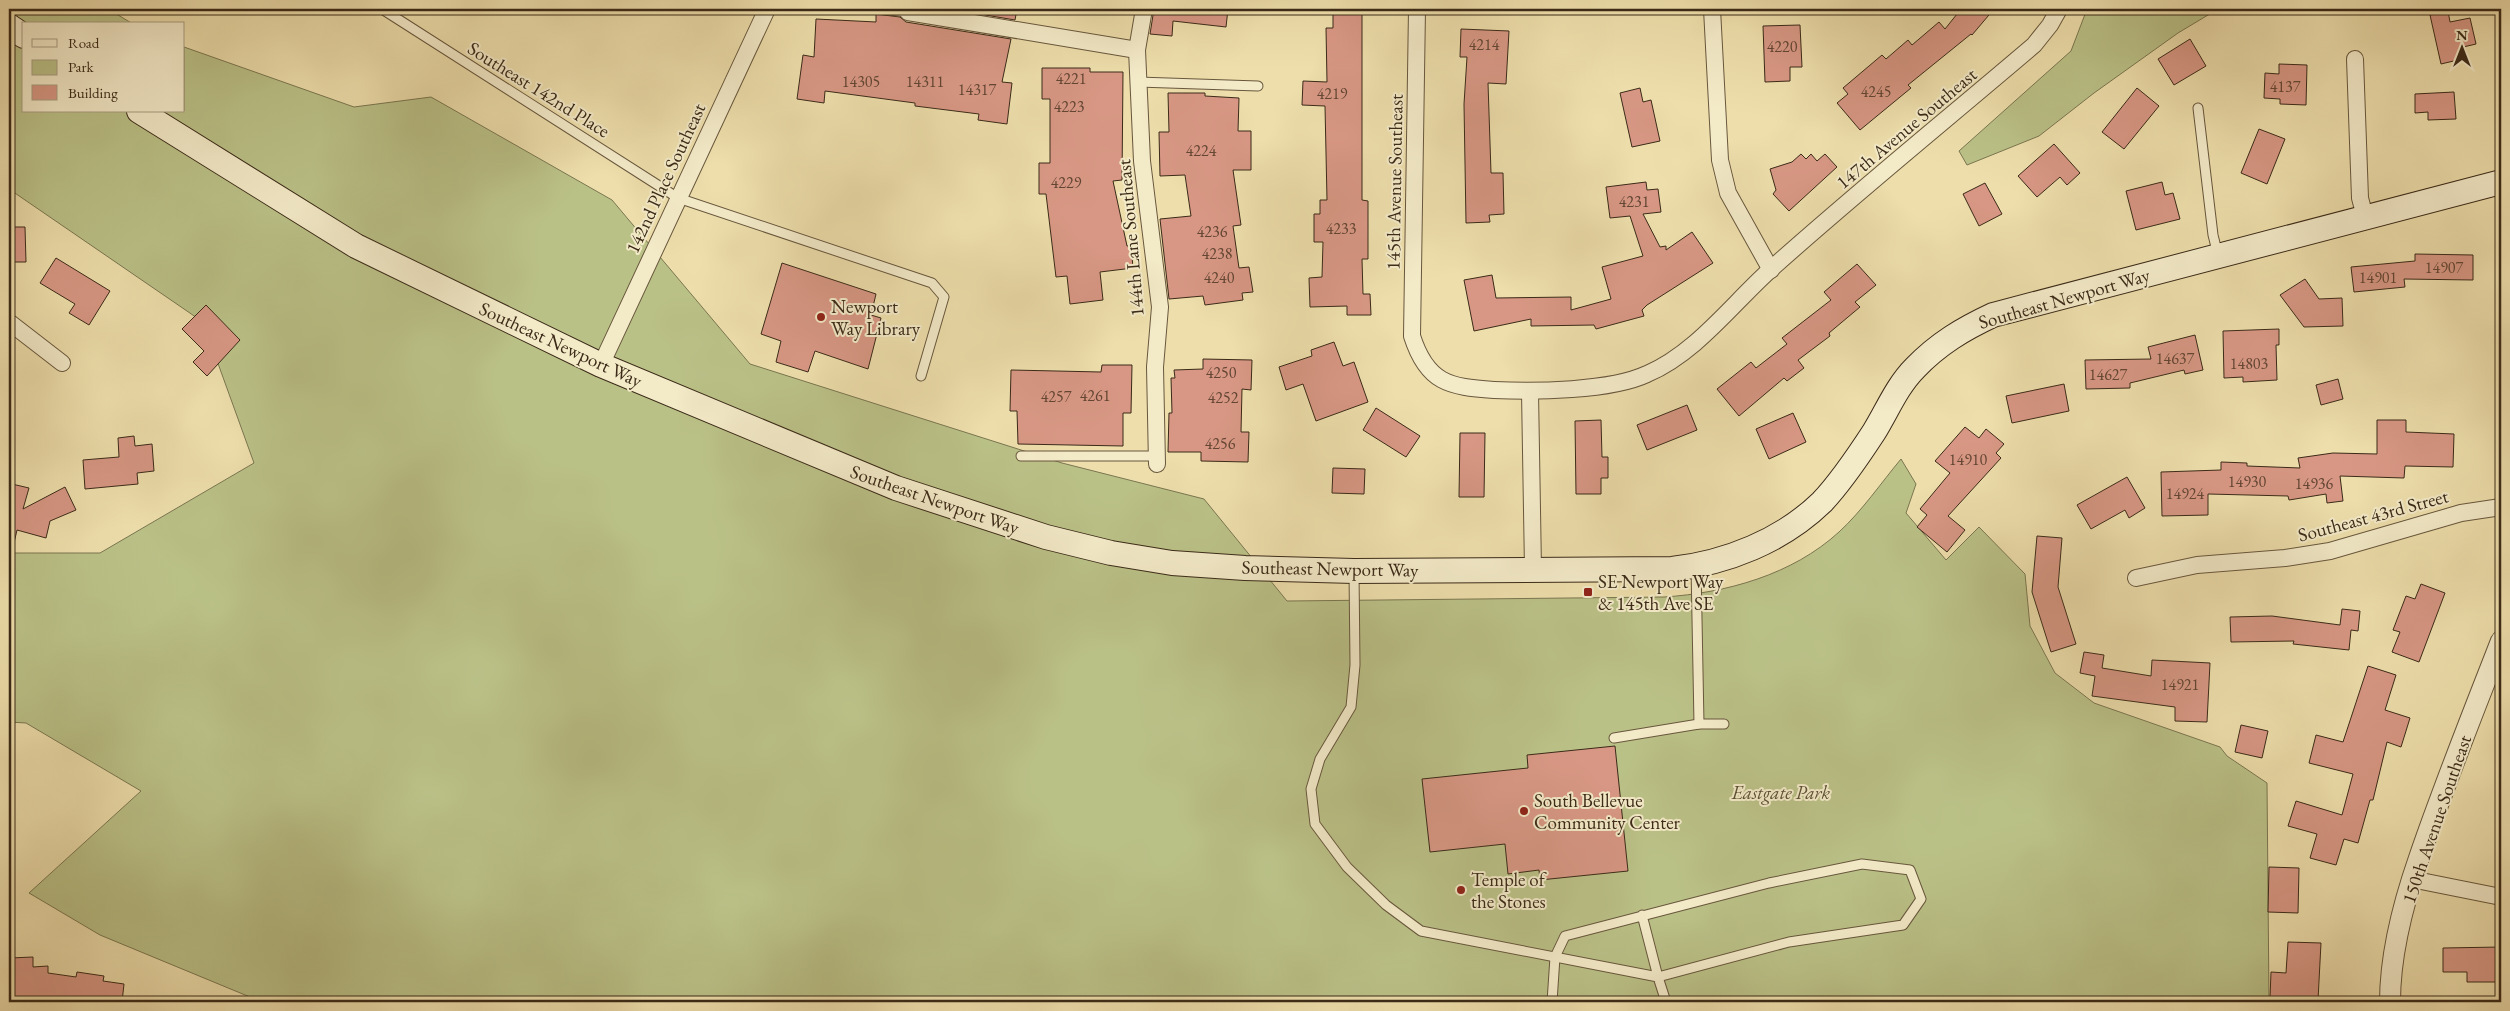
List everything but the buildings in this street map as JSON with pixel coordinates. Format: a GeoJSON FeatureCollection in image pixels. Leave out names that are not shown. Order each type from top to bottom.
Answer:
{"type":"FeatureCollection","features":[{"type":"Feature","properties":{"kind":"main road"},"geometry":{"type":"LineString","coordinates":[[9,26],[22,35]]}},
{"type":"Feature","properties":{"kind":"main road","name":"Southeast Newport Way"},"geometry":{"type":"LineString","coordinates":[[141,112],[356,246],[600,365],[896,488],[1046,537],[1111,554],[1172,563],[1245,568],[1354,571],[1672,569],[1696,566],[1730,557],[1787,528],[1822,502],[1873,433],[1913,369],[1942,343],[1965,328],[1993,315],[2501,182]]}},
{"type":"Feature","properties":{"kind":"street","name":"142nd Place Southeast"},"geometry":{"type":"LineString","coordinates":[[600,365],[766,9]]}},
{"type":"Feature","properties":{"kind":"street","name":"144th Lane Southeast"},"geometry":{"type":"LineString","coordinates":[[1144,9],[1137,50],[1142,161],[1160,308],[1155,367],[1157,460]]}},
{"type":"Feature","properties":{"kind":"street","name":"145th Avenue Southeast"},"geometry":{"type":"LineString","coordinates":[[1417,9],[1412,336],[1418,354]]}},
{"type":"Feature","properties":{"kind":"street"},"geometry":{"type":"LineString","coordinates":[[1712,9],[1717,124],[1722,168],[1728,194],[1771,270]]}},
{"type":"Feature","properties":{"kind":"street","name":"147th Avenue Southeast"},"geometry":{"type":"LineString","coordinates":[[1418,354],[1427,370],[1443,382],[1459,387],[1530,392],[1622,383],[1646,375],[1669,363],[1700,338],[1771,270],[2034,45],[2050,25],[2059,9]]}},
{"type":"Feature","properties":{"kind":"street"},"geometry":{"type":"LineString","coordinates":[[907,10],[1137,50]]}},
{"type":"Feature","properties":{"kind":"street"},"geometry":{"type":"LineString","coordinates":[[2355,60],[2360,198],[2365,217]]}},
{"type":"Feature","properties":{"kind":"street"},"geometry":{"type":"LineString","coordinates":[[9,322],[62,363]]}},
{"type":"Feature","properties":{"kind":"street"},"geometry":{"type":"LineString","coordinates":[[1530,392],[1533,569]]}},
{"type":"Feature","properties":{"kind":"street","name":"Southeast 43rd Street"},"geometry":{"type":"LineString","coordinates":[[2136,578],[2197,565],[2285,558],[2330,551],[2461,513],[2501,507]]}},
{"type":"Feature","properties":{"kind":"street","name":"150th Avenue Southeast"},"geometry":{"type":"LineString","coordinates":[[2390,1002],[2392,963],[2411,879],[2501,641]]}},
{"type":"Feature","properties":{"kind":"street"},"geometry":{"type":"LineString","coordinates":[[2411,879],[2501,896]]}},
{"type":"Feature","properties":{"kind":"lane","name":"Southeast 142nd Place"},"geometry":{"type":"LineString","coordinates":[[382,9],[678,198],[932,283],[944,297],[921,376]]}},
{"type":"Feature","properties":{"kind":"lane"},"geometry":{"type":"LineString","coordinates":[[879,9],[907,10]]}},
{"type":"Feature","properties":{"kind":"lane"},"geometry":{"type":"LineString","coordinates":[[1138,82],[1258,86]]}},
{"type":"Feature","properties":{"kind":"lane"},"geometry":{"type":"LineString","coordinates":[[2198,108],[2213,235],[2218,255]]}},
{"type":"Feature","properties":{"kind":"lane"},"geometry":{"type":"LineString","coordinates":[[1021,456],[1157,460]]}},
{"type":"Feature","properties":{"kind":"lane"},"geometry":{"type":"LineString","coordinates":[[1696,566],[1698,724]]}},
{"type":"Feature","properties":{"kind":"lane"},"geometry":{"type":"LineString","coordinates":[[1354,571],[1355,665],[1351,707],[1320,759],[1311,789],[1316,824],[1347,867],[1386,905],[1421,931],[1555,957],[1658,977],[1789,942],[1903,925],[1921,899],[1910,870],[1862,864],[1769,883],[1565,936],[1555,957],[1552,1002]]}},
{"type":"Feature","properties":{"kind":"lane"},"geometry":{"type":"LineString","coordinates":[[1614,738],[1698,724],[1724,724]]}},
{"type":"Feature","properties":{"kind":"lane"},"geometry":{"type":"LineString","coordinates":[[1642,915],[1666,1002]]}},
{"type":"Feature","properties":{"kind":"green space","name":"Eastgate Park"},"geometry":{"type":"Polygon","coordinates":[[[9,9],[108,9],[130,22],[22,22],[22,112],[185,112],[185,47],[354,107],[431,97],[612,200],[750,364],[1062,463],[1204,499],[1287,601],[1664,597],[1687,595],[1734,586],[1779,570],[1801,560],[1821,547],[1856,515],[1901,459],[1916,484],[1906,513],[1946,560],[1979,527],[2025,574],[2030,626],[2055,673],[2094,703],[2220,747],[2227,756],[2267,783],[2269,1002],[262,1002],[100,935],[29,893],[141,791],[26,723],[9,722],[9,553],[100,553],[254,463],[203,322],[9,189],[9,9]]]}},
{"type":"Feature","properties":{"kind":"green space"},"geometry":{"type":"Polygon","coordinates":[[[2087,9],[2218,9],[2178,33],[2094,93],[2039,136],[1967,165],[1959,151],[2071,51],[2087,9]]]}},
{"type":"Feature","properties":{"kind":"place","name":"Newport Way Library"},"geometry":{"type":"Point","coordinates":[821,317]}},
{"type":"Feature","properties":{"kind":"place","name":"SE Newport Way & 145th Ave SE"},"geometry":{"type":"Point","coordinates":[1588,592]}},
{"type":"Feature","properties":{"kind":"place","name":"South Bellevue Community Center"},"geometry":{"type":"Point","coordinates":[1524,811]}},
{"type":"Feature","properties":{"kind":"place","name":"Temple of the Stones"},"geometry":{"type":"Point","coordinates":[1461,890]}}]}
